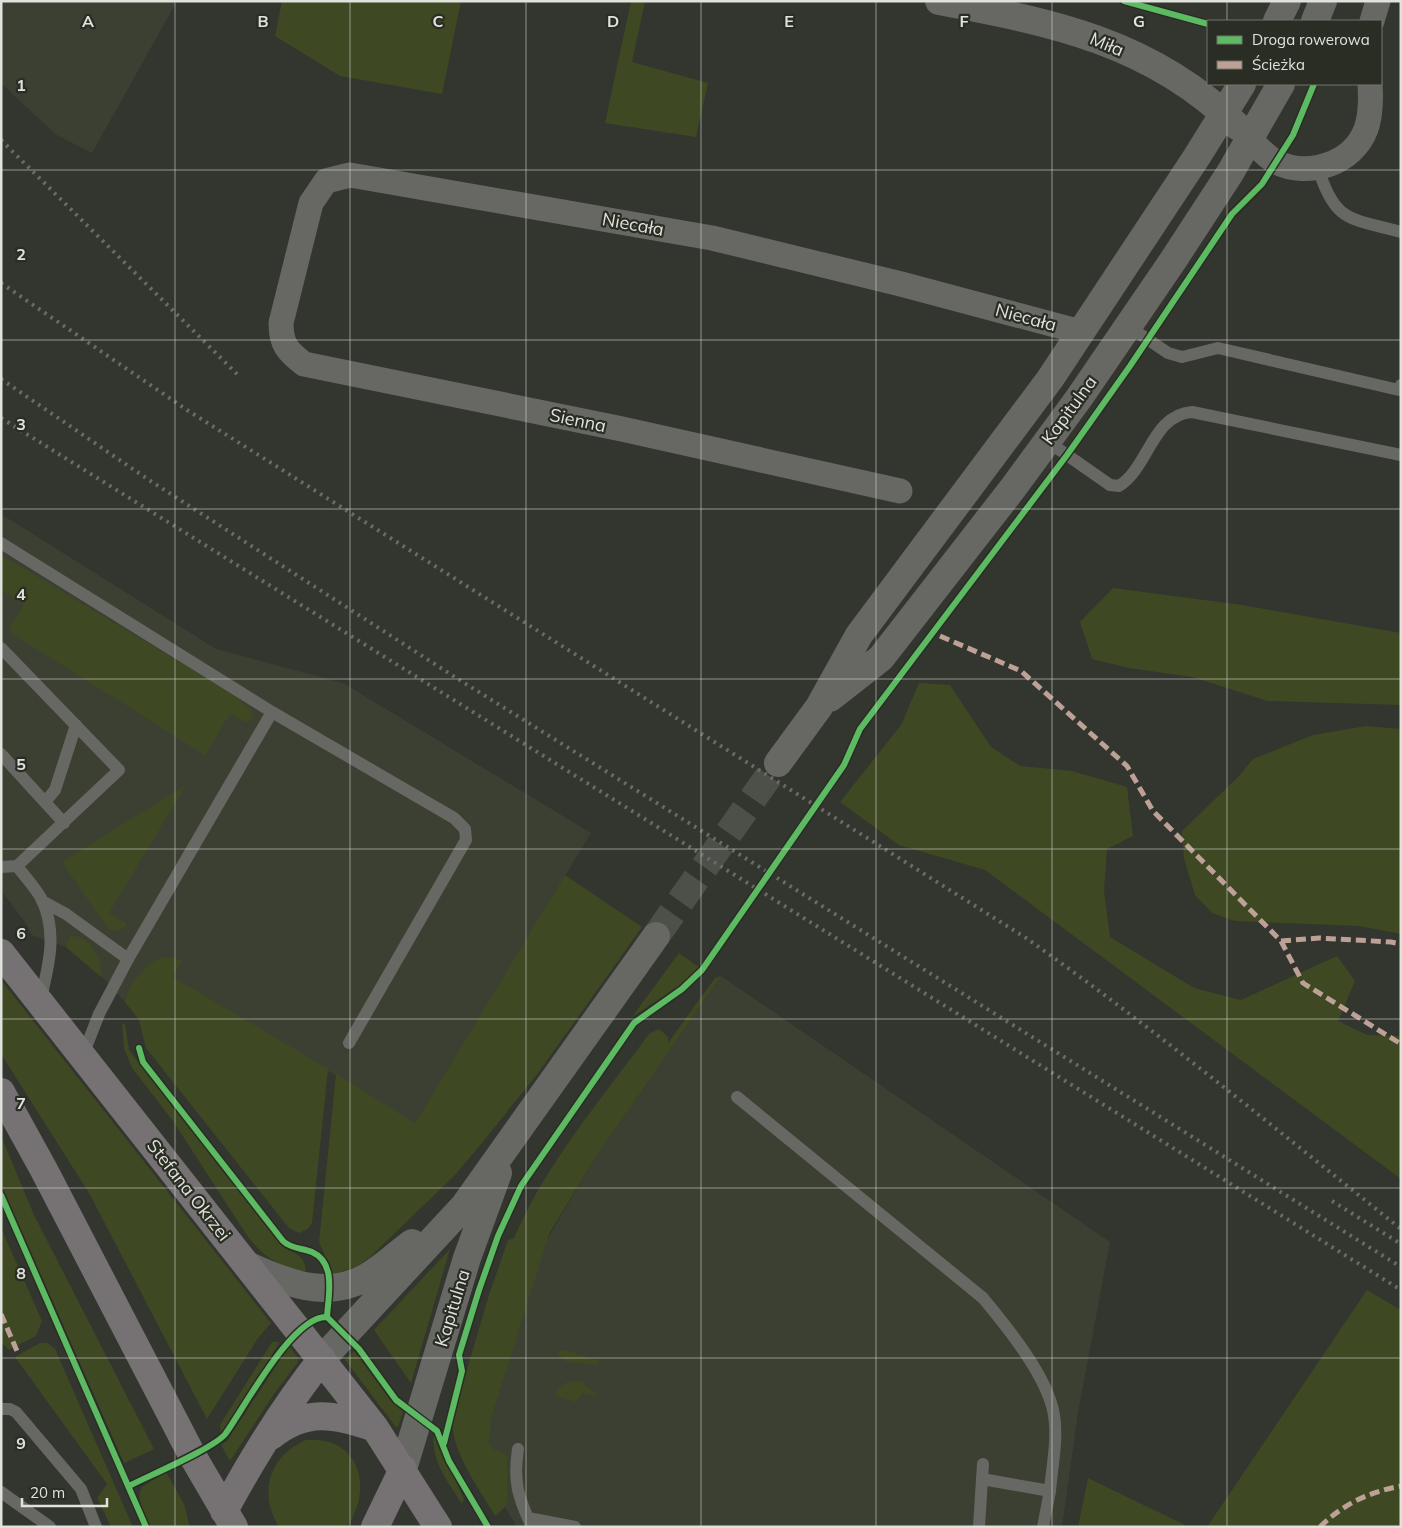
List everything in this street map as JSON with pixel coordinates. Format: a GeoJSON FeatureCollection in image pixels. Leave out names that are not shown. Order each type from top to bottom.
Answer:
{"type":"FeatureCollection","features":[{"type":"Feature","properties":{"kind":"main road","name":"Stefana Okrzei"},"geometry":{"type":"LineString","coordinates":[[1,953],[322,1359],[403,1469]]}},
{"type":"Feature","properties":{"kind":"main road"},"geometry":{"type":"LineString","coordinates":[[1,1092],[44,1170],[225,1522]]}},
{"type":"Feature","properties":{"kind":"main road"},"geometry":{"type":"LineString","coordinates":[[225,1522],[255,1452],[294,1394],[322,1359]]}},
{"type":"Feature","properties":{"kind":"main road"},"geometry":{"type":"LineString","coordinates":[[255,1452],[286,1423],[299,1418],[325,1416],[354,1421],[374,1428]]}},
{"type":"Feature","properties":{"kind":"main road"},"geometry":{"type":"LineString","coordinates":[[375,1527],[403,1469]]}},
{"type":"Feature","properties":{"kind":"main road"},"geometry":{"type":"LineString","coordinates":[[403,1469],[438,1527]]}},
{"type":"Feature","properties":{"kind":"street","name":"Miła"},"geometry":{"type":"LineString","coordinates":[[939,1],[1033,19],[1111,44],[1172,76],[1224,113],[1250,139]]}},
{"type":"Feature","properties":{"kind":"street"},"geometry":{"type":"LineString","coordinates":[[1278,20],[1287,1]]}},
{"type":"Feature","properties":{"kind":"street"},"geometry":{"type":"LineString","coordinates":[[1315,20],[1323,1]]}},
{"type":"Feature","properties":{"kind":"street"},"geometry":{"type":"LineString","coordinates":[[1372,20],[1378,1]]}},
{"type":"Feature","properties":{"kind":"street","name":"Kapitulna"},"geometry":{"type":"LineString","coordinates":[[778,763],[819,707],[859,635],[1050,379],[1241,85]]}},
{"type":"Feature","properties":{"kind":"street","name":"Kapitulna"},"geometry":{"type":"LineString","coordinates":[[819,707],[881,658],[1047,441],[1180,251],[1250,139],[1280,85]]}},
{"type":"Feature","properties":{"kind":"street"},"geometry":{"type":"LineString","coordinates":[[1250,139],[1276,162],[1286,166],[1305,170],[1318,168],[1341,159],[1358,144],[1366,130],[1370,85]]}},
{"type":"Feature","properties":{"kind":"street","name":"Niecała"},"geometry":{"type":"LineString","coordinates":[[281,323],[311,203],[326,181],[350,175],[712,238],[901,284],[1081,332]]}},
{"type":"Feature","properties":{"kind":"street","name":"Sienna"},"geometry":{"type":"LineString","coordinates":[[281,323],[281,339],[291,354],[304,364],[631,431],[900,491]]}},
{"type":"Feature","properties":{"kind":"street","name":"Kapitulna"},"geometry":{"type":"LineString","coordinates":[[322,1359],[464,1206],[656,936]]}},
{"type":"Feature","properties":{"kind":"street","name":"Kapitulna"},"geometry":{"type":"LineString","coordinates":[[403,1469],[467,1258],[506,1148]]}},
{"type":"Feature","properties":{"kind":"street","name":"Kapitulna"},"geometry":{"type":"LineString","coordinates":[[249,1266],[279,1280],[302,1287],[328,1287],[350,1284],[365,1278],[464,1206]]}},
{"type":"Feature","properties":{"kind":"lane"},"geometry":{"type":"LineString","coordinates":[[1318,168],[1324,186],[1333,203],[1344,216],[1401,232]]}},
{"type":"Feature","properties":{"kind":"lane"},"geometry":{"type":"LineString","coordinates":[[1128,326],[1168,353],[1182,357],[1218,348],[1399,390],[1401,385]]}},
{"type":"Feature","properties":{"kind":"lane"},"geometry":{"type":"LineString","coordinates":[[1047,441],[1110,484],[1119,486],[1129,477],[1167,422],[1179,413],[1192,412],[1401,455]]}},
{"type":"Feature","properties":{"kind":"lane"},"geometry":{"type":"LineString","coordinates":[[1,543],[272,712],[454,818],[465,828],[466,840],[349,1043]]}},
{"type":"Feature","properties":{"kind":"lane"},"geometry":{"type":"LineString","coordinates":[[1,648],[119,770],[17,866],[1,868]]}},
{"type":"Feature","properties":{"kind":"lane"},"geometry":{"type":"LineString","coordinates":[[83,1055],[99,1014],[128,959],[272,712]]}},
{"type":"Feature","properties":{"kind":"lane"},"geometry":{"type":"LineString","coordinates":[[44,802],[55,790],[76,725]]}},
{"type":"Feature","properties":{"kind":"lane"},"geometry":{"type":"LineString","coordinates":[[1,754],[64,823]]}},
{"type":"Feature","properties":{"kind":"lane"},"geometry":{"type":"LineString","coordinates":[[17,866],[42,901],[49,925],[51,951],[40,1002]]}},
{"type":"Feature","properties":{"kind":"lane"},"geometry":{"type":"LineString","coordinates":[[42,901],[66,914],[128,959]]}},
{"type":"Feature","properties":{"kind":"lane"},"geometry":{"type":"LineString","coordinates":[[737,1097],[941,1262],[983,1298],[1008,1329],[1040,1379],[1054,1413],[1056,1434],[1043,1490],[1043,1527]]}},
{"type":"Feature","properties":{"kind":"lane"},"geometry":{"type":"LineString","coordinates":[[1,1409],[10,1409],[16,1412],[81,1489],[96,1527]]}},
{"type":"Feature","properties":{"kind":"lane"},"geometry":{"type":"LineString","coordinates":[[518,1449],[515,1473],[517,1492],[530,1522],[575,1527]]}},
{"type":"Feature","properties":{"kind":"lane"},"geometry":{"type":"LineString","coordinates":[[980,1527],[983,1464]]}},
{"type":"Feature","properties":{"kind":"lane"},"geometry":{"type":"LineString","coordinates":[[982,1480],[1043,1490]]}},
{"type":"Feature","properties":{"kind":"lane"},"geometry":{"type":"LineString","coordinates":[[1,1492],[50,1527]]}},
{"type":"Feature","properties":{"kind":"shaded area"},"geometry":{"type":"Polygon","coordinates":[[[1,1],[177,1],[92,153],[55,134],[1,83],[1,1]]]}},
{"type":"Feature","properties":{"kind":"shaded area"},"geometry":{"type":"Polygon","coordinates":[[[1,514],[216,649],[343,683],[591,833],[415,1123],[174,978],[125,1002],[100,975],[66,947],[32,935],[27,925],[1,890],[1,514]]]}},
{"type":"Feature","properties":{"kind":"shaded area"},"geometry":{"type":"Polygon","coordinates":[[[721,976],[1110,1242],[1078,1413],[1062,1527],[517,1527],[505,1507],[507,1455],[494,1449],[489,1444],[492,1416],[545,1243],[594,1160],[721,976]]]}},
{"type":"Feature","properties":{"kind":"green space"},"geometry":{"type":"Polygon","coordinates":[[[282,1],[461,1],[442,94],[340,76],[275,36],[282,1]]]}},
{"type":"Feature","properties":{"kind":"green space"},"geometry":{"type":"Polygon","coordinates":[[[631,1],[645,1],[632,62],[708,83],[696,137],[605,123],[631,1]]]}},
{"type":"Feature","properties":{"kind":"green space"},"geometry":{"type":"Polygon","coordinates":[[[1,555],[231,693],[251,709],[253,720],[246,722],[230,714],[205,755],[13,634],[9,627],[24,605],[1,590],[1,555]]]}},
{"type":"Feature","properties":{"kind":"green space"},"geometry":{"type":"Polygon","coordinates":[[[1113,588],[1242,605],[1401,633],[1401,705],[1268,701],[1192,677],[1129,668],[1092,659],[1080,622],[1113,588]]]}},
{"type":"Feature","properties":{"kind":"green space"},"geometry":{"type":"Polygon","coordinates":[[[919,683],[950,685],[991,747],[1020,766],[1072,771],[1127,787],[1133,836],[1107,849],[1104,891],[1110,937],[1194,988],[1241,1000],[1337,956],[1355,981],[1338,1021],[1367,1035],[1401,1036],[1401,1179],[985,870],[899,845],[840,802],[901,725],[919,683]]]}},
{"type":"Feature","properties":{"kind":"green space"},"geometry":{"type":"Polygon","coordinates":[[[1366,726],[1401,729],[1401,934],[1359,926],[1235,921],[1212,913],[1195,895],[1184,859],[1182,831],[1237,778],[1253,759],[1313,735],[1366,726]]]}},
{"type":"Feature","properties":{"kind":"green space"},"geometry":{"type":"Polygon","coordinates":[[[186,785],[109,913],[126,923],[126,926],[118,931],[108,929],[62,862],[186,785]]]}},
{"type":"Feature","properties":{"kind":"green space"},"geometry":{"type":"Polygon","coordinates":[[[565,875],[642,927],[538,1073],[454,1176],[370,1257],[356,1267],[333,1274],[319,1242],[336,1074],[415,1123],[565,875]]]}},
{"type":"Feature","properties":{"kind":"green space"},"geometry":{"type":"Polygon","coordinates":[[[70,936],[84,939],[94,949],[100,963],[101,977],[66,947],[70,936]]]}},
{"type":"Feature","properties":{"kind":"green space"},"geometry":{"type":"Polygon","coordinates":[[[679,953],[700,968],[679,986],[632,1017],[679,953]]]}},
{"type":"Feature","properties":{"kind":"green space"},"geometry":{"type":"Polygon","coordinates":[[[162,957],[173,957],[181,961],[173,977],[328,1069],[312,1223],[308,1229],[299,1233],[289,1228],[146,1048],[139,1020],[125,1002],[130,988],[139,975],[155,960],[162,957]]]}},
{"type":"Feature","properties":{"kind":"green space"},"geometry":{"type":"Polygon","coordinates":[[[721,976],[594,1160],[549,1234],[492,1416],[489,1444],[494,1449],[507,1455],[507,1500],[505,1507],[495,1516],[462,1458],[453,1434],[452,1421],[488,1298],[508,1240],[514,1238],[527,1211],[558,1158],[649,1034],[659,1029],[668,1037],[668,1043],[715,978],[721,976]]]}},
{"type":"Feature","properties":{"kind":"green space"},"geometry":{"type":"Polygon","coordinates":[[[1,980],[271,1323],[258,1338],[207,1419],[89,1193],[1,1054],[1,980]]]}},
{"type":"Feature","properties":{"kind":"green space"},"geometry":{"type":"Polygon","coordinates":[[[122,1022],[125,1025],[129,1050],[280,1244],[302,1259],[305,1274],[288,1268],[266,1256],[248,1237],[173,1121],[132,1068],[124,1048],[122,1022]]]}},
{"type":"Feature","properties":{"kind":"green space"},"geometry":{"type":"Polygon","coordinates":[[[1,1136],[34,1215],[154,1449],[124,1463],[1,1184],[1,1136]]]}},
{"type":"Feature","properties":{"kind":"green space"},"geometry":{"type":"Polygon","coordinates":[[[1,1228],[42,1321],[36,1336],[9,1350],[1,1342],[1,1228]]]}},
{"type":"Feature","properties":{"kind":"green space"},"geometry":{"type":"Polygon","coordinates":[[[450,1249],[411,1383],[374,1330],[450,1249]]]}},
{"type":"Feature","properties":{"kind":"green space"},"geometry":{"type":"Polygon","coordinates":[[[1367,1290],[1401,1310],[1401,1527],[1207,1527],[1367,1290]]]}},
{"type":"Feature","properties":{"kind":"green space"},"geometry":{"type":"Polygon","coordinates":[[[272,1342],[280,1342],[221,1434],[220,1425],[272,1342]]]}},
{"type":"Feature","properties":{"kind":"green space"},"geometry":{"type":"Polygon","coordinates":[[[40,1343],[48,1343],[55,1349],[133,1527],[111,1527],[97,1498],[107,1484],[15,1357],[40,1343]]]}},
{"type":"Feature","properties":{"kind":"green space"},"geometry":{"type":"Polygon","coordinates":[[[289,1346],[298,1358],[298,1362],[274,1394],[230,1461],[221,1445],[227,1441],[289,1346]]]}},
{"type":"Feature","properties":{"kind":"green space"},"geometry":{"type":"Polygon","coordinates":[[[564,1350],[597,1360],[599,1363],[595,1365],[564,1361],[558,1355],[558,1352],[564,1350]]]}},
{"type":"Feature","properties":{"kind":"green space"},"geometry":{"type":"Polygon","coordinates":[[[354,1351],[392,1402],[403,1412],[398,1427],[396,1427],[345,1360],[354,1351]]]}},
{"type":"Feature","properties":{"kind":"green space"},"geometry":{"type":"Polygon","coordinates":[[[569,1381],[582,1382],[598,1396],[582,1393],[576,1402],[556,1396],[557,1389],[569,1381]]]}},
{"type":"Feature","properties":{"kind":"green space"},"geometry":{"type":"Polygon","coordinates":[[[434,1434],[464,1499],[462,1504],[438,1462],[435,1453],[434,1434]]]}},
{"type":"Feature","properties":{"kind":"green space"},"geometry":{"type":"Polygon","coordinates":[[[306,1440],[324,1441],[339,1446],[349,1455],[356,1467],[360,1481],[359,1496],[355,1512],[347,1527],[279,1527],[269,1501],[271,1477],[283,1456],[293,1447],[306,1440]]]}},
{"type":"Feature","properties":{"kind":"green space"},"geometry":{"type":"Polygon","coordinates":[[[166,1472],[184,1504],[190,1527],[150,1527],[143,1512],[140,1502],[142,1487],[166,1472]]]}},
{"type":"Feature","properties":{"kind":"green space"},"geometry":{"type":"Polygon","coordinates":[[[1088,1478],[1189,1527],[1078,1527],[1088,1478]]]}},
{"type":"Feature","properties":{"kind":"tunnel"},"geometry":{"type":"LineString","coordinates":[[656,936],[778,763]]}},
{"type":"Feature","properties":{"kind":"railway"},"geometry":{"type":"LineString","coordinates":[[1,140],[239,376]]}},
{"type":"Feature","properties":{"kind":"railway"},"geometry":{"type":"LineString","coordinates":[[1,283],[187,410],[1026,938],[1169,1044],[1401,1229]]}},
{"type":"Feature","properties":{"kind":"railway"},"geometry":{"type":"LineString","coordinates":[[1,379],[149,480],[458,679],[1401,1267]]}},
{"type":"Feature","properties":{"kind":"railway"},"geometry":{"type":"LineString","coordinates":[[1,418],[1401,1290]]}},
{"type":"Feature","properties":{"kind":"railway"},"geometry":{"type":"LineString","coordinates":[[1332,1201],[1401,1244]]}},
{"type":"Feature","properties":{"kind":"marked path"},"geometry":{"type":"LineString","coordinates":[[940,636],[1021,671],[1127,766],[1153,811],[1281,941],[1303,983],[1401,1044]]}},
{"type":"Feature","properties":{"kind":"marked path"},"geometry":{"type":"LineString","coordinates":[[1281,941],[1319,938],[1401,944]]}},
{"type":"Feature","properties":{"kind":"marked path"},"geometry":{"type":"LineString","coordinates":[[1,1314],[17,1351]]}},
{"type":"Feature","properties":{"kind":"marked path"},"geometry":{"type":"LineString","coordinates":[[1320,1527],[1338,1512],[1357,1500],[1401,1486]]}},
{"type":"Feature","properties":{"kind":"cycle path"},"geometry":{"type":"LineString","coordinates":[[1124,1],[1207,24]]}},
{"type":"Feature","properties":{"kind":"cycle path"},"geometry":{"type":"LineString","coordinates":[[444,1443],[462,1371],[459,1355],[498,1236],[521,1186],[634,1023],[682,989],[702,970],[844,765],[860,729],[1067,455],[1130,366],[1232,214],[1262,184],[1293,135],[1314,85]]}},
{"type":"Feature","properties":{"kind":"cycle path"},"geometry":{"type":"LineString","coordinates":[[139,1048],[143,1062],[283,1241],[286,1244],[312,1252],[320,1257],[328,1272],[327,1317],[359,1349],[396,1400],[437,1431],[449,1461],[488,1527]]}},
{"type":"Feature","properties":{"kind":"cycle path"},"geometry":{"type":"LineString","coordinates":[[1,1195],[146,1527]]}},
{"type":"Feature","properties":{"kind":"cycle path"},"geometry":{"type":"LineString","coordinates":[[129,1486],[210,1446],[220,1439],[285,1346],[299,1331],[314,1320],[327,1317]]}}]}
